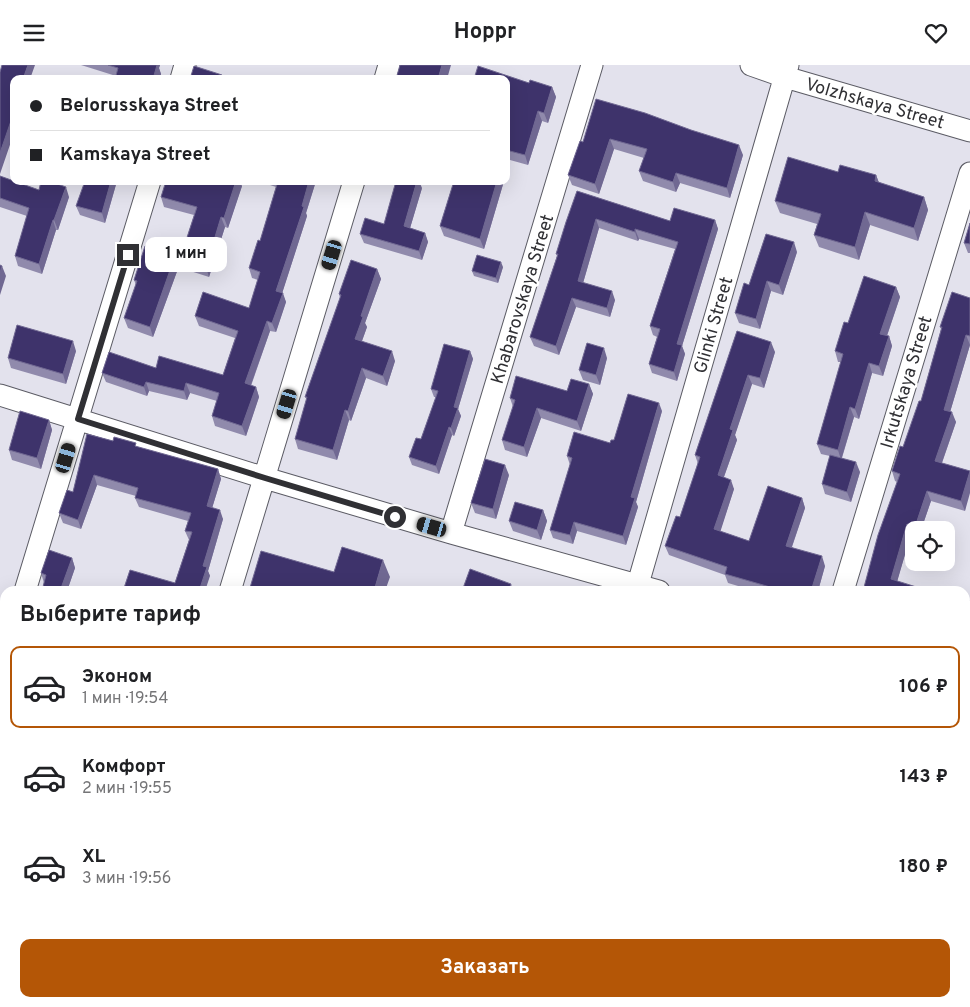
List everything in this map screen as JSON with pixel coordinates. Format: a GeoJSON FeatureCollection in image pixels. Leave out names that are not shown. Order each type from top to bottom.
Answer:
{"type":"FeatureCollection","features":[{"type":"Feature","properties":{"kind":"street","name":"Khabarovskaya Street"},"geometry":{"type":"LineString","coordinates":[[451,533],[592,65]]}},
{"type":"Feature","properties":{"kind":"street","name":"Volzhskaya Street"},"geometry":{"type":"LineString","coordinates":[[751,65],[786,71],[970,131]]}},
{"type":"Feature","properties":{"kind":"street","name":"Glinki Street"},"geometry":{"type":"LineString","coordinates":[[638,585],[786,71]]}},
{"type":"Feature","properties":{"kind":"street","name":"Irkutskaya Street"},"geometry":{"type":"LineString","coordinates":[[845,586],[970,173]]}},
{"type":"Feature","properties":{"kind":"street"},"geometry":{"type":"LineString","coordinates":[[27,586],[149,185]]}},
{"type":"Feature","properties":{"kind":"street"},"geometry":{"type":"LineString","coordinates":[[232,586],[353,185]]}},
{"type":"Feature","properties":{"kind":"street"},"geometry":{"type":"LineString","coordinates":[[0,395],[265,478],[451,533],[642,586]]}},
{"type":"Feature","properties":{"kind":"building"},"geometry":{"type":"Polygon","coordinates":[[[2,65],[28,65],[24,75],[10,75],[10,124],[0,153],[0,72],[2,65]]]}},
{"type":"Feature","properties":{"kind":"building"},"geometry":{"type":"Polygon","coordinates":[[[108,65],[157,65],[154,75],[116,75],[118,68],[108,65]]]}},
{"type":"Feature","properties":{"kind":"building"},"geometry":{"type":"Polygon","coordinates":[[[400,65],[442,65],[439,75],[397,75],[400,65]]]}},
{"type":"Feature","properties":{"kind":"building"},"geometry":{"type":"Polygon","coordinates":[[[194,66],[222,75],[191,75],[194,66]]]}},
{"type":"Feature","properties":{"kind":"building"},"geometry":{"type":"Polygon","coordinates":[[[478,66],[505,75],[475,75],[478,66]]]}},
{"type":"Feature","properties":{"kind":"building"},"geometry":{"type":"Polygon","coordinates":[[[510,77],[529,83],[530,80],[552,87],[544,113],[538,111],[525,155],[510,151],[510,77]]]}},
{"type":"Feature","properties":{"kind":"building"},"geometry":{"type":"Polygon","coordinates":[[[596,99],[645,113],[739,145],[727,188],[676,173],[673,182],[639,171],[647,149],[610,139],[595,184],[568,175],[580,141],[583,142],[596,99]]]}},
{"type":"Feature","properties":{"kind":"building"},"geometry":{"type":"Polygon","coordinates":[[[788,157],[838,172],[840,165],[876,175],[875,181],[924,197],[914,228],[865,212],[855,247],[814,235],[821,214],[775,201],[788,157]]]}},
{"type":"Feature","properties":{"kind":"building"},"geometry":{"type":"Polygon","coordinates":[[[0,176],[10,180],[10,185],[25,185],[39,190],[40,185],[60,185],[66,187],[39,264],[15,256],[29,208],[0,198],[0,176]]]}},
{"type":"Feature","properties":{"kind":"building"},"geometry":{"type":"Polygon","coordinates":[[[84,185],[110,185],[102,213],[76,206],[84,185]]]}},
{"type":"Feature","properties":{"kind":"building"},"geometry":{"type":"Polygon","coordinates":[[[165,185],[235,185],[224,218],[221,217],[206,267],[180,259],[197,207],[161,197],[165,185]]]}},
{"type":"Feature","properties":{"kind":"building"},"geometry":{"type":"Polygon","coordinates":[[[277,185],[308,185],[302,206],[304,207],[276,291],[283,293],[272,323],[267,321],[245,383],[256,387],[242,426],[212,416],[219,393],[186,383],[184,391],[146,382],[144,387],[102,373],[109,352],[156,368],[159,356],[223,375],[238,331],[195,316],[203,292],[249,308],[260,272],[249,268],[258,240],[260,241],[277,185]]]}},
{"type":"Feature","properties":{"kind":"building"},"geometry":{"type":"Polygon","coordinates":[[[395,185],[416,185],[404,226],[425,233],[419,251],[360,234],[365,218],[384,224],[395,185]]]}},
{"type":"Feature","properties":{"kind":"building"},"geometry":{"type":"Polygon","coordinates":[[[453,185],[496,185],[480,239],[440,226],[453,185]]]}},
{"type":"Feature","properties":{"kind":"building"},"geometry":{"type":"Polygon","coordinates":[[[577,191],[670,221],[674,208],[715,220],[677,344],[682,345],[674,372],[649,364],[660,329],[650,326],[678,242],[635,229],[635,232],[596,219],[578,281],[612,291],[607,308],[572,298],[556,346],[530,337],[577,191]]]}},
{"type":"Feature","properties":{"kind":"building"},"geometry":{"type":"Polygon","coordinates":[[[970,223],[970,244],[964,243],[970,223]]]}},
{"type":"Feature","properties":{"kind":"building"},"geometry":{"type":"Polygon","coordinates":[[[766,234],[794,242],[779,285],[767,281],[756,319],[735,313],[744,283],[749,285],[766,234]]]}},
{"type":"Feature","properties":{"kind":"building"},"geometry":{"type":"Polygon","coordinates":[[[145,246],[175,256],[150,327],[124,318],[137,281],[134,280],[145,246]]]}},
{"type":"Feature","properties":{"kind":"building"},"geometry":{"type":"Polygon","coordinates":[[[477,255],[501,262],[496,278],[472,271],[477,255]]]}},
{"type":"Feature","properties":{"kind":"building"},"geometry":{"type":"Polygon","coordinates":[[[351,260],[377,269],[355,339],[392,351],[383,376],[362,368],[348,411],[345,410],[333,450],[295,439],[307,397],[305,397],[341,295],[339,294],[351,260]]]}},
{"type":"Feature","properties":{"kind":"building"},"geometry":{"type":"Polygon","coordinates":[[[864,276],[896,287],[880,334],[889,336],[879,366],[869,363],[855,409],[850,407],[838,450],[817,444],[843,354],[835,351],[844,322],[848,323],[864,276]]]}},
{"type":"Feature","properties":{"kind":"building"},"geometry":{"type":"Polygon","coordinates":[[[952,292],[970,298],[970,336],[966,335],[944,410],[952,412],[935,461],[970,471],[961,501],[927,491],[917,521],[905,521],[905,531],[891,579],[913,586],[864,586],[878,535],[900,474],[892,471],[900,446],[903,447],[919,401],[921,401],[942,327],[940,327],[952,292]]]}},
{"type":"Feature","properties":{"kind":"building"},"geometry":{"type":"Polygon","coordinates":[[[17,325],[73,341],[63,374],[8,358],[17,325]]]}},
{"type":"Feature","properties":{"kind":"building"},"geometry":{"type":"Polygon","coordinates":[[[737,331],[771,342],[760,378],[748,375],[730,429],[733,430],[718,475],[731,480],[714,529],[749,541],[768,486],[802,498],[786,546],[822,556],[813,586],[767,586],[725,574],[727,567],[665,546],[676,516],[680,517],[700,457],[695,455],[737,331]]]}},
{"type":"Feature","properties":{"kind":"building"},"geometry":{"type":"Polygon","coordinates":[[[587,343],[604,348],[596,375],[579,370],[587,343]]]}},
{"type":"Feature","properties":{"kind":"building"},"geometry":{"type":"Polygon","coordinates":[[[444,344],[470,351],[454,407],[458,408],[451,428],[449,427],[436,466],[409,457],[416,438],[421,439],[438,391],[431,389],[444,344]]]}},
{"type":"Feature","properties":{"kind":"building"},"geometry":{"type":"Polygon","coordinates":[[[516,376],[567,391],[571,379],[589,384],[577,421],[537,408],[524,447],[502,440],[515,400],[510,398],[516,376]]]}},
{"type":"Feature","properties":{"kind":"building"},"geometry":{"type":"Polygon","coordinates":[[[628,394],[659,403],[631,497],[635,498],[623,536],[574,522],[570,535],[550,530],[572,458],[567,456],[574,432],[610,443],[611,440],[614,440],[628,394]]]}},
{"type":"Feature","properties":{"kind":"building"},"geometry":{"type":"Polygon","coordinates":[[[20,411],[49,420],[37,458],[9,450],[20,411]]]}},
{"type":"Feature","properties":{"kind":"building"},"geometry":{"type":"Polygon","coordinates":[[[87,434],[113,441],[114,437],[136,443],[135,446],[218,469],[207,506],[220,510],[203,566],[207,567],[201,586],[125,586],[130,570],[175,583],[192,532],[185,531],[191,513],[135,498],[138,488],[94,475],[78,520],[59,513],[67,490],[73,492],[87,434]]]}},
{"type":"Feature","properties":{"kind":"building"},"geometry":{"type":"Polygon","coordinates":[[[830,455],[856,462],[847,492],[822,484],[830,455]]]}},
{"type":"Feature","properties":{"kind":"building"},"geometry":{"type":"Polygon","coordinates":[[[485,459],[505,465],[493,509],[471,503],[485,459]]]}},
{"type":"Feature","properties":{"kind":"building"},"geometry":{"type":"Polygon","coordinates":[[[515,502],[543,510],[537,530],[509,521],[515,502]]]}},
{"type":"Feature","properties":{"kind":"building"},"geometry":{"type":"Polygon","coordinates":[[[342,547],[383,560],[375,586],[250,586],[261,551],[334,572],[342,547]]]}},
{"type":"Feature","properties":{"kind":"building"},"geometry":{"type":"Polygon","coordinates":[[[49,550],[72,558],[62,586],[43,586],[46,575],[41,573],[49,550]]]}},
{"type":"Feature","properties":{"kind":"building"},"geometry":{"type":"Polygon","coordinates":[[[470,569],[511,584],[510,586],[464,586],[470,569]]]}},
{"type":"Feature","properties":{"kind":"route"},"geometry":{"type":"LineString","coordinates":[[128,255],[78,419],[395,517]]}}]}
